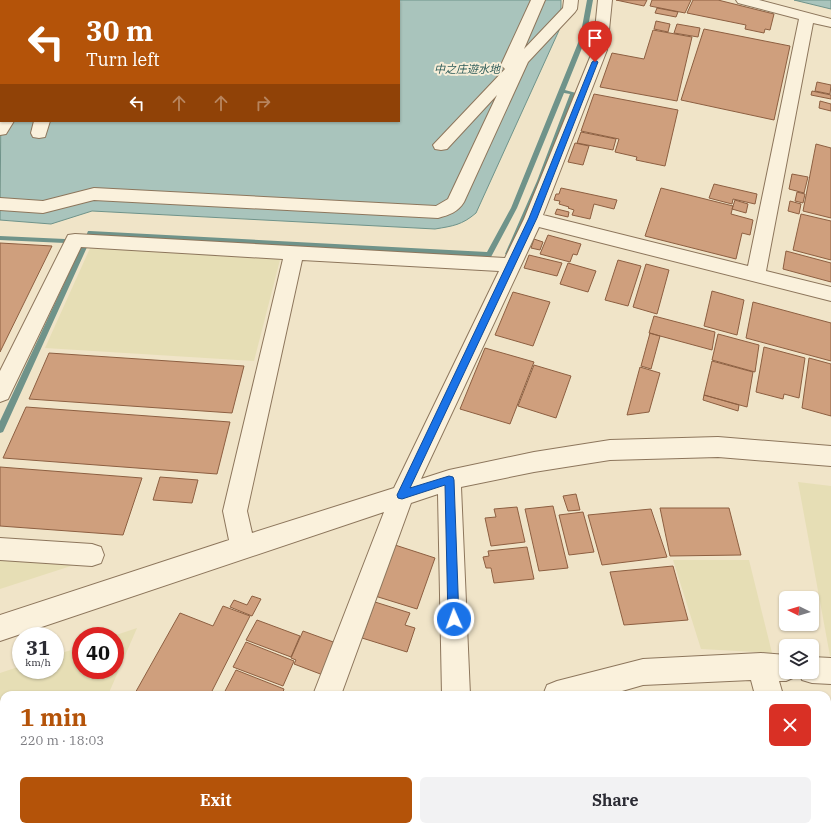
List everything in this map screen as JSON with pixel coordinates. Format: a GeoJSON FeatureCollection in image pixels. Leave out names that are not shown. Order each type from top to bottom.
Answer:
{"type":"FeatureCollection","features":[{"type":"Feature","properties":{"kind":"street"},"geometry":{"type":"LineString","coordinates":[[501,81],[538,0]]}},
{"type":"Feature","properties":{"kind":"street"},"geometry":{"type":"LineString","coordinates":[[441,145],[570,9],[571,0]]}},
{"type":"Feature","properties":{"kind":"street"},"geometry":{"type":"LineString","coordinates":[[328,691],[402,495],[533,218],[600,50],[606,0]]}},
{"type":"Feature","properties":{"kind":"street"},"geometry":{"type":"LineString","coordinates":[[743,0],[831,22]]}},
{"type":"Feature","properties":{"kind":"street"},"geometry":{"type":"LineString","coordinates":[[756,275],[807,16]]}},
{"type":"Feature","properties":{"kind":"street"},"geometry":{"type":"LineString","coordinates":[[0,204],[43,207],[94,194],[438,212],[448,208],[455,202],[522,59]]}},
{"type":"Feature","properties":{"kind":"street"},"geometry":{"type":"LineString","coordinates":[[533,218],[831,294]]}},
{"type":"Feature","properties":{"kind":"street"},"geometry":{"type":"LineString","coordinates":[[0,393],[75,240],[511,265]]}},
{"type":"Feature","properties":{"kind":"street"},"geometry":{"type":"LineString","coordinates":[[243,546],[235,511],[294,252]]}},
{"type":"Feature","properties":{"kind":"street"},"geometry":{"type":"LineString","coordinates":[[0,628],[243,546],[449,480],[534,462],[610,450],[718,447],[831,456]]}},
{"type":"Feature","properties":{"kind":"street"},"geometry":{"type":"LineString","coordinates":[[449,480],[456,691]]}},
{"type":"Feature","properties":{"kind":"street"},"geometry":{"type":"LineString","coordinates":[[0,549],[92,555]]}},
{"type":"Feature","properties":{"kind":"street"},"geometry":{"type":"LineString","coordinates":[[573,691],[643,672],[774,667],[769,691]]}},
{"type":"Feature","properties":{"kind":"street"},"geometry":{"type":"LineString","coordinates":[[819,670],[831,671]]}},
{"type":"Feature","properties":{"kind":"shaded area"},"geometry":{"type":"Polygon","coordinates":[[[91,246],[281,256],[254,361],[45,348],[91,246]]]}},
{"type":"Feature","properties":{"kind":"shaded area"},"geometry":{"type":"Polygon","coordinates":[[[798,482],[831,486],[831,656],[798,482]]]}},
{"type":"Feature","properties":{"kind":"shaded area"},"geometry":{"type":"Polygon","coordinates":[[[0,559],[77,564],[0,589],[0,559]]]}},
{"type":"Feature","properties":{"kind":"shaded area"},"geometry":{"type":"Polygon","coordinates":[[[673,560],[749,560],[772,653],[701,649],[673,560]]]}},
{"type":"Feature","properties":{"kind":"shaded area"},"geometry":{"type":"Polygon","coordinates":[[[137,628],[124,658],[124,632],[137,628]]]}},
{"type":"Feature","properties":{"kind":"shaded area"},"geometry":{"type":"Polygon","coordinates":[[[72,650],[72,679],[115,679],[110,691],[0,691],[0,673],[12,669],[12,679],[64,679],[64,652],[72,650]]]}},
{"type":"Feature","properties":{"kind":"water","name":"中之庄遊水地"},"geometry":{"type":"Polygon","coordinates":[[[400,0],[561,0],[561,26],[476,213],[457,224],[435,229],[92,211],[51,224],[0,220],[1,122],[400,122],[400,0]]]}},
{"type":"Feature","properties":{"kind":"water"},"geometry":{"type":"Polygon","coordinates":[[[794,0],[831,0],[831,9],[794,0]]]}},
{"type":"Feature","properties":{"kind":"building"},"geometry":{"type":"Polygon","coordinates":[[[616,0],[647,0],[644,6],[616,0]]]}},
{"type":"Feature","properties":{"kind":"building"},"geometry":{"type":"Polygon","coordinates":[[[652,0],[691,0],[685,13],[650,6],[652,0]]]}},
{"type":"Feature","properties":{"kind":"building"},"geometry":{"type":"Polygon","coordinates":[[[693,0],[718,0],[774,14],[770,30],[765,29],[764,33],[745,29],[746,25],[687,13],[693,0]]]}},
{"type":"Feature","properties":{"kind":"building"},"geometry":{"type":"Polygon","coordinates":[[[657,8],[678,12],[676,17],[655,13],[657,8]]]}},
{"type":"Feature","properties":{"kind":"building"},"geometry":{"type":"Polygon","coordinates":[[[656,21],[670,24],[668,32],[654,29],[656,21]]]}},
{"type":"Feature","properties":{"kind":"building"},"geometry":{"type":"Polygon","coordinates":[[[677,24],[700,28],[698,37],[674,33],[677,24]]]}},
{"type":"Feature","properties":{"kind":"building"},"geometry":{"type":"Polygon","coordinates":[[[704,29],[790,46],[774,120],[681,100],[704,29]]]}},
{"type":"Feature","properties":{"kind":"building"},"geometry":{"type":"Polygon","coordinates":[[[653,30],[692,37],[677,101],[600,87],[612,53],[644,59],[653,30]]]}},
{"type":"Feature","properties":{"kind":"building"},"geometry":{"type":"Polygon","coordinates":[[[817,82],[831,85],[830,94],[815,91],[817,82]]]}},
{"type":"Feature","properties":{"kind":"building"},"geometry":{"type":"Polygon","coordinates":[[[812,91],[831,95],[831,99],[811,95],[812,91]]]}},
{"type":"Feature","properties":{"kind":"building"},"geometry":{"type":"Polygon","coordinates":[[[594,94],[678,110],[665,166],[636,160],[637,157],[615,152],[619,139],[581,131],[594,94]]]}},
{"type":"Feature","properties":{"kind":"building"},"geometry":{"type":"Polygon","coordinates":[[[820,101],[831,104],[831,111],[819,108],[820,101]]]}},
{"type":"Feature","properties":{"kind":"building"},"geometry":{"type":"Polygon","coordinates":[[[581,132],[616,139],[613,150],[577,143],[581,132]]]}},
{"type":"Feature","properties":{"kind":"building"},"geometry":{"type":"Polygon","coordinates":[[[575,143],[589,146],[583,165],[568,162],[575,143]]]}},
{"type":"Feature","properties":{"kind":"building"},"geometry":{"type":"Polygon","coordinates":[[[816,144],[831,148],[831,218],[803,211],[816,144]]]}},
{"type":"Feature","properties":{"kind":"building"},"geometry":{"type":"Polygon","coordinates":[[[792,174],[808,177],[804,193],[789,189],[792,174]]]}},
{"type":"Feature","properties":{"kind":"building"},"geometry":{"type":"Polygon","coordinates":[[[714,184],[757,194],[755,204],[733,199],[732,204],[709,198],[714,184]]]}},
{"type":"Feature","properties":{"kind":"building"},"geometry":{"type":"Polygon","coordinates":[[[561,188],[617,200],[614,209],[594,204],[590,219],[572,215],[574,210],[559,204],[560,201],[554,200],[556,194],[559,194],[561,188]]]}},
{"type":"Feature","properties":{"kind":"building"},"geometry":{"type":"Polygon","coordinates":[[[661,188],[733,206],[731,214],[753,220],[750,235],[742,233],[736,259],[645,236],[661,188]]]}},
{"type":"Feature","properties":{"kind":"building"},"geometry":{"type":"Polygon","coordinates":[[[797,192],[805,194],[803,203],[795,201],[797,192]]]}},
{"type":"Feature","properties":{"kind":"building"},"geometry":{"type":"Polygon","coordinates":[[[735,200],[748,204],[746,213],[732,209],[735,200]]]}},
{"type":"Feature","properties":{"kind":"building"},"geometry":{"type":"Polygon","coordinates":[[[790,201],[801,204],[799,214],[788,211],[790,201]]]}},
{"type":"Feature","properties":{"kind":"building"},"geometry":{"type":"Polygon","coordinates":[[[557,209],[569,212],[568,217],[555,214],[557,209]]]}},
{"type":"Feature","properties":{"kind":"building"},"geometry":{"type":"Polygon","coordinates":[[[801,214],[831,221],[831,260],[793,250],[801,214]]]}},
{"type":"Feature","properties":{"kind":"building"},"geometry":{"type":"Polygon","coordinates":[[[548,235],[581,244],[577,255],[573,254],[570,262],[540,254],[548,235]]]}},
{"type":"Feature","properties":{"kind":"building"},"geometry":{"type":"Polygon","coordinates":[[[534,239],[543,242],[540,250],[531,248],[534,239]]]}},
{"type":"Feature","properties":{"kind":"building"},"geometry":{"type":"Polygon","coordinates":[[[0,243],[52,246],[0,352],[0,243]]]}},
{"type":"Feature","properties":{"kind":"building"},"geometry":{"type":"Polygon","coordinates":[[[786,251],[831,263],[831,282],[783,269],[786,251]]]}},
{"type":"Feature","properties":{"kind":"building"},"geometry":{"type":"Polygon","coordinates":[[[529,255],[562,263],[557,276],[524,268],[529,255]]]}},
{"type":"Feature","properties":{"kind":"building"},"geometry":{"type":"Polygon","coordinates":[[[618,260],[641,266],[628,306],[605,300],[618,260]]]}},
{"type":"Feature","properties":{"kind":"building"},"geometry":{"type":"Polygon","coordinates":[[[568,263],[596,271],[588,292],[560,284],[568,263]]]}},
{"type":"Feature","properties":{"kind":"building"},"geometry":{"type":"Polygon","coordinates":[[[646,264],[669,270],[657,314],[633,307],[646,264]]]}},
{"type":"Feature","properties":{"kind":"building"},"geometry":{"type":"Polygon","coordinates":[[[712,291],[744,300],[737,335],[704,326],[712,291]]]}},
{"type":"Feature","properties":{"kind":"building"},"geometry":{"type":"Polygon","coordinates":[[[513,292],[550,302],[533,346],[495,335],[513,292]]]}},
{"type":"Feature","properties":{"kind":"building"},"geometry":{"type":"Polygon","coordinates":[[[753,302],[831,323],[831,361],[746,338],[753,302]]]}},
{"type":"Feature","properties":{"kind":"building"},"geometry":{"type":"Polygon","coordinates":[[[654,316],[715,332],[712,350],[649,333],[654,316]]]}},
{"type":"Feature","properties":{"kind":"building"},"geometry":{"type":"Polygon","coordinates":[[[650,333],[660,336],[651,369],[641,366],[650,333]]]}},
{"type":"Feature","properties":{"kind":"building"},"geometry":{"type":"Polygon","coordinates":[[[718,334],[759,345],[755,372],[712,360],[718,334]]]}},
{"type":"Feature","properties":{"kind":"building"},"geometry":{"type":"Polygon","coordinates":[[[764,347],[805,358],[799,398],[784,394],[783,399],[756,392],[764,347]]]}},
{"type":"Feature","properties":{"kind":"building"},"geometry":{"type":"Polygon","coordinates":[[[485,348],[534,362],[510,424],[460,409],[485,348]]]}},
{"type":"Feature","properties":{"kind":"building"},"geometry":{"type":"Polygon","coordinates":[[[49,353],[244,366],[232,413],[29,399],[49,353]]]}},
{"type":"Feature","properties":{"kind":"building"},"geometry":{"type":"Polygon","coordinates":[[[809,358],[831,364],[831,416],[802,408],[809,358]]]}},
{"type":"Feature","properties":{"kind":"building"},"geometry":{"type":"Polygon","coordinates":[[[712,361],[753,372],[747,407],[704,395],[712,361]]]}},
{"type":"Feature","properties":{"kind":"building"},"geometry":{"type":"Polygon","coordinates":[[[534,365],[571,376],[556,418],[518,406],[534,365]]]}},
{"type":"Feature","properties":{"kind":"building"},"geometry":{"type":"Polygon","coordinates":[[[640,367],[660,373],[649,412],[627,415],[640,367]]]}},
{"type":"Feature","properties":{"kind":"building"},"geometry":{"type":"Polygon","coordinates":[[[704,395],[739,405],[738,411],[703,400],[704,395]]]}},
{"type":"Feature","properties":{"kind":"building"},"geometry":{"type":"Polygon","coordinates":[[[26,407],[230,422],[217,474],[3,458],[26,407]]]}},
{"type":"Feature","properties":{"kind":"building"},"geometry":{"type":"Polygon","coordinates":[[[0,467],[142,478],[123,535],[0,526],[0,467]]]}},
{"type":"Feature","properties":{"kind":"building"},"geometry":{"type":"Polygon","coordinates":[[[160,477],[198,480],[192,503],[153,500],[160,477]]]}},
{"type":"Feature","properties":{"kind":"building"},"geometry":{"type":"Polygon","coordinates":[[[576,494],[580,510],[568,511],[563,496],[576,494]]]}},
{"type":"Feature","properties":{"kind":"building"},"geometry":{"type":"Polygon","coordinates":[[[553,506],[568,568],[539,571],[525,509],[553,506]]]}},
{"type":"Feature","properties":{"kind":"building"},"geometry":{"type":"Polygon","coordinates":[[[517,507],[525,542],[491,546],[485,518],[496,517],[494,509],[517,507]]]}},
{"type":"Feature","properties":{"kind":"building"},"geometry":{"type":"Polygon","coordinates":[[[660,508],[729,508],[741,555],[670,556],[660,508]]]}},
{"type":"Feature","properties":{"kind":"building"},"geometry":{"type":"Polygon","coordinates":[[[651,509],[667,557],[602,565],[588,515],[651,509]]]}},
{"type":"Feature","properties":{"kind":"building"},"geometry":{"type":"Polygon","coordinates":[[[583,512],[594,552],[569,555],[559,515],[583,512]]]}},
{"type":"Feature","properties":{"kind":"building"},"geometry":{"type":"Polygon","coordinates":[[[395,545],[435,558],[417,609],[375,596],[395,545]]]}},
{"type":"Feature","properties":{"kind":"building"},"geometry":{"type":"Polygon","coordinates":[[[527,547],[534,579],[494,583],[491,568],[486,568],[483,557],[489,556],[488,551],[527,547]]]}},
{"type":"Feature","properties":{"kind":"building"},"geometry":{"type":"Polygon","coordinates":[[[673,566],[688,620],[624,625],[610,572],[673,566]]]}},
{"type":"Feature","properties":{"kind":"building"},"geometry":{"type":"Polygon","coordinates":[[[252,596],[261,599],[252,616],[230,607],[234,600],[247,605],[252,596]]]}},
{"type":"Feature","properties":{"kind":"building"},"geometry":{"type":"Polygon","coordinates":[[[375,602],[410,613],[405,625],[415,628],[407,652],[362,638],[375,602]]]}},
{"type":"Feature","properties":{"kind":"building"},"geometry":{"type":"Polygon","coordinates":[[[223,606],[250,616],[212,691],[136,691],[180,613],[213,626],[223,606]]]}},
{"type":"Feature","properties":{"kind":"building"},"geometry":{"type":"Polygon","coordinates":[[[257,620],[300,636],[291,657],[246,640],[257,620]]]}},
{"type":"Feature","properties":{"kind":"building"},"geometry":{"type":"Polygon","coordinates":[[[303,631],[336,643],[323,675],[294,664],[296,660],[291,658],[303,631]]]}},
{"type":"Feature","properties":{"kind":"building"},"geometry":{"type":"Polygon","coordinates":[[[246,642],[294,661],[283,686],[233,667],[246,642]]]}},
{"type":"Feature","properties":{"kind":"building"},"geometry":{"type":"Polygon","coordinates":[[[236,670],[284,689],[283,691],[225,691],[236,670]]]}},
{"type":"Feature","properties":{"kind":"waterway"},"geometry":{"type":"LineString","coordinates":[[89,236],[90,233],[489,255],[514,208],[583,38],[590,0]]}},
{"type":"Feature","properties":{"kind":"waterway"},"geometry":{"type":"LineString","coordinates":[[508,254],[540,181],[573,93],[562,91]]}},
{"type":"Feature","properties":{"kind":"waterway"},"geometry":{"type":"LineString","coordinates":[[0,238],[65,241]]}},
{"type":"Feature","properties":{"kind":"waterway"},"geometry":{"type":"LineString","coordinates":[[0,430],[85,245]]}},
{"type":"Feature","properties":{"kind":"route"},"geometry":{"type":"LineString","coordinates":[[454,619],[449,480],[402,495],[533,218],[595,62]]}}]}
